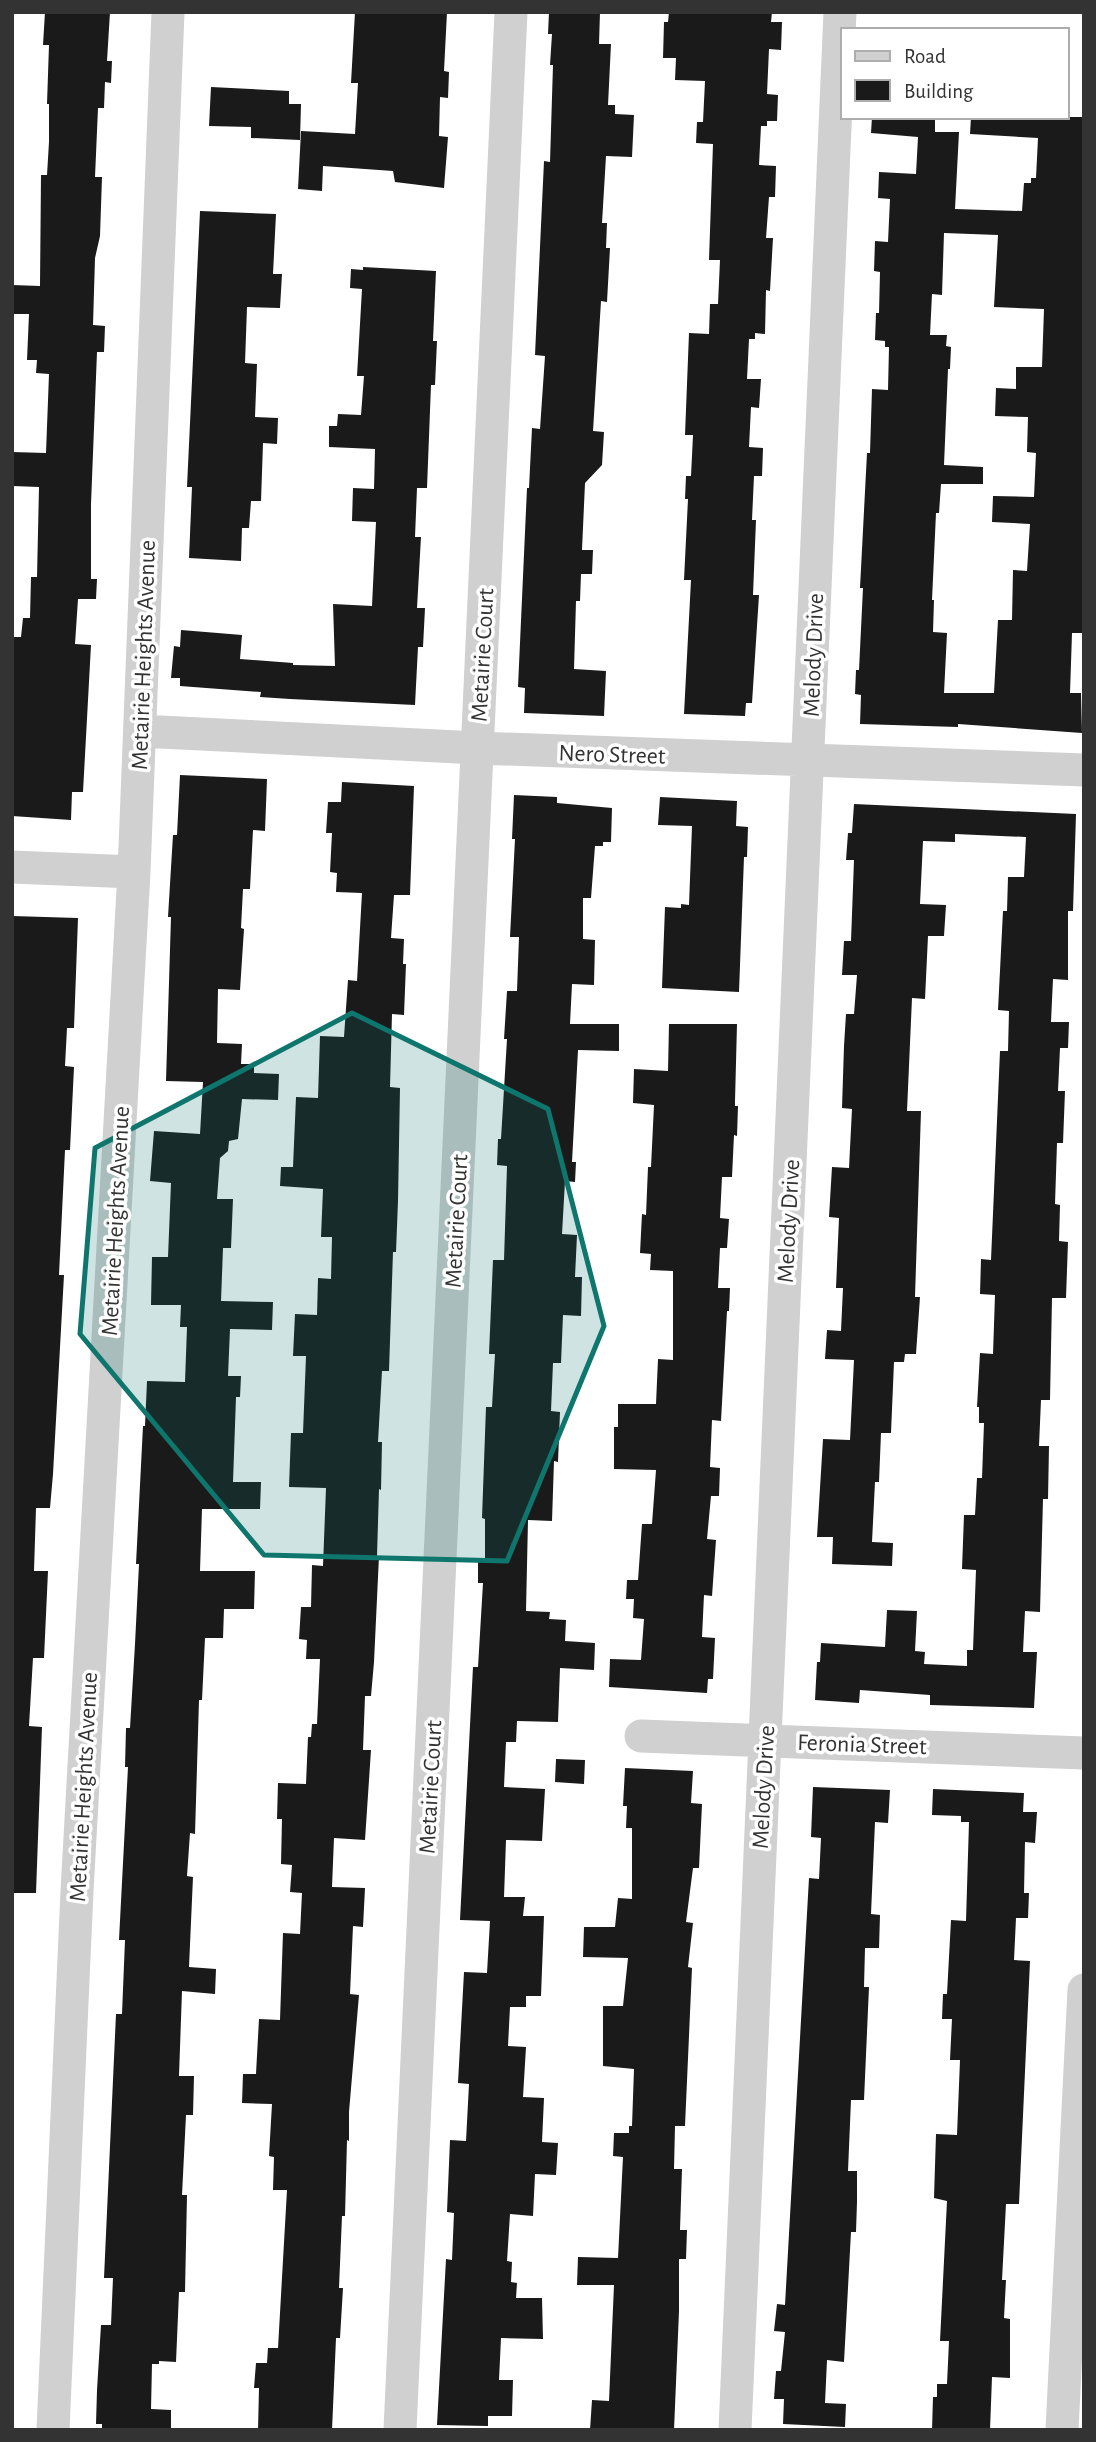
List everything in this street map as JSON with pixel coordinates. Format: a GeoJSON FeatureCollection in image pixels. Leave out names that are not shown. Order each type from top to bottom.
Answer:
{"type":"FeatureCollection","features":[{"type":"Feature","properties":{"kind":"street","name":"Metairie Heights Avenue"},"geometry":{"type":"LineString","coordinates":[[53,2430],[76,1891],[134,872],[168,12]]}},
{"type":"Feature","properties":{"kind":"street","name":"Metairie Court"},"geometry":{"type":"LineString","coordinates":[[400,2430],[511,12]]}},
{"type":"Feature","properties":{"kind":"street","name":"Melody Drive"},"geometry":{"type":"LineString","coordinates":[[735,2430],[840,12]]}},
{"type":"Feature","properties":{"kind":"street","name":"Nero Street"},"geometry":{"type":"LineString","coordinates":[[140,731],[808,762],[1084,770]]}},
{"type":"Feature","properties":{"kind":"street"},"geometry":{"type":"LineString","coordinates":[[12,867],[134,872]]}},
{"type":"Feature","properties":{"kind":"street","name":"Feronia Street"},"geometry":{"type":"LineString","coordinates":[[641,1736],[1084,1752]]}},
{"type":"Feature","properties":{"kind":"street"},"geometry":{"type":"LineString","coordinates":[[1062,2430],[1084,1990]]}},
{"type":"Feature","properties":{"kind":"highlighted area"},"geometry":{"type":"Polygon","coordinates":[[[352,1013],[548,1109],[604,1326],[507,1561],[264,1555],[80,1334],[95,1148],[352,1013]]]}},
{"type":"Feature","properties":{"kind":"building"},"geometry":{"type":"Polygon","coordinates":[[[45,12],[110,12],[107,61],[112,61],[111,83],[105,82],[104,108],[98,108],[95,177],[102,177],[93,325],[105,326],[104,352],[97,352],[91,504],[91,579],[97,579],[96,599],[78,599],[75,644],[91,645],[83,792],[72,792],[71,820],[12,816],[12,637],[21,637],[23,618],[30,618],[31,577],[37,577],[39,487],[12,486],[12,452],[46,453],[49,374],[36,373],[37,360],[27,360],[29,314],[12,314],[12,285],[40,286],[41,175],[47,175],[49,142],[49,45],[43,45],[45,12]]]}},
{"type":"Feature","properties":{"kind":"building"},"geometry":{"type":"Polygon","coordinates":[[[355,12],[447,12],[444,71],[449,72],[448,98],[440,97],[439,136],[448,137],[444,188],[395,182],[393,171],[323,166],[322,191],[298,189],[301,131],[355,134],[358,83],[351,83],[355,12]]]}},
{"type":"Feature","properties":{"kind":"building"},"geometry":{"type":"Polygon","coordinates":[[[549,12],[600,12],[599,44],[611,44],[608,105],[615,105],[615,114],[634,115],[632,157],[606,156],[602,223],[607,223],[606,248],[610,248],[607,302],[601,301],[593,431],[604,432],[602,465],[585,483],[582,550],[593,550],[592,574],[581,574],[580,601],[576,601],[574,669],[606,671],[604,716],[524,713],[525,688],[518,687],[527,488],[532,428],[540,429],[545,356],[535,355],[544,161],[550,162],[553,65],[550,65],[552,34],[548,34],[549,12]]]}},
{"type":"Feature","properties":{"kind":"building"},"geometry":{"type":"Polygon","coordinates":[[[669,12],[772,12],[771,22],[782,22],[781,50],[769,49],[767,94],[778,95],[777,121],[767,121],[767,126],[761,126],[759,165],[776,166],[775,197],[769,197],[766,238],[773,238],[770,291],[766,290],[765,334],[755,333],[755,339],[749,339],[747,379],[761,379],[759,408],[751,407],[749,447],[763,448],[762,476],[754,476],[752,520],[756,520],[753,595],[759,595],[752,703],[746,703],[745,716],[684,714],[691,580],[684,580],[688,499],[685,499],[686,476],[691,476],[693,435],[685,435],[689,333],[709,334],[710,304],[718,304],[720,260],[709,260],[713,144],[696,143],[697,122],[703,122],[705,81],[675,80],[676,58],[663,58],[664,22],[668,22],[669,12]]]}},
{"type":"Feature","properties":{"kind":"building"},"geometry":{"type":"Polygon","coordinates":[[[211,87],[289,91],[289,104],[301,104],[300,140],[251,138],[251,127],[209,126],[211,87]]]}},
{"type":"Feature","properties":{"kind":"building"},"geometry":{"type":"Polygon","coordinates":[[[1084,117],[1084,633],[1072,633],[1070,693],[1081,693],[1082,733],[958,724],[958,727],[860,724],[861,695],[855,694],[856,670],[859,670],[863,588],[860,588],[872,389],[888,390],[889,347],[885,347],[885,341],[875,340],[880,272],[874,271],[875,241],[888,242],[890,199],[878,198],[879,172],[916,174],[918,137],[871,133],[872,119],[935,119],[935,132],[959,132],[955,209],[1022,211],[1024,183],[1031,183],[1031,178],[1036,178],[1038,138],[970,134],[971,119],[1084,117]],[[944,233],[942,295],[932,294],[930,335],[947,335],[946,346],[951,347],[944,465],[983,467],[983,484],[941,484],[939,513],[936,513],[932,600],[933,632],[947,633],[944,693],[994,693],[998,620],[1012,620],[1013,570],[1027,571],[1030,524],[992,522],[993,496],[1034,497],[1036,453],[1027,452],[1028,417],[995,416],[996,388],[1016,389],[1016,367],[1042,367],[1044,309],[994,307],[998,235],[944,233]]]}},
{"type":"Feature","properties":{"kind":"building"},"geometry":{"type":"Polygon","coordinates":[[[200,211],[276,214],[273,274],[282,274],[280,308],[247,307],[245,363],[257,364],[255,417],[278,418],[277,444],[263,443],[261,501],[251,501],[249,528],[242,528],[241,561],[189,558],[192,487],[187,487],[200,211]]]}},
{"type":"Feature","properties":{"kind":"building"},"geometry":{"type":"Polygon","coordinates":[[[363,267],[436,271],[433,341],[437,341],[435,385],[431,385],[427,488],[417,488],[415,537],[421,537],[417,608],[425,608],[423,647],[418,647],[415,705],[260,697],[261,692],[180,686],[180,678],[171,678],[174,646],[180,647],[181,630],[242,635],[240,659],[335,666],[333,604],[372,606],[376,522],[352,521],[353,488],[374,489],[375,449],[329,447],[329,426],[337,426],[338,414],[361,415],[364,376],[357,376],[362,289],[350,288],[351,269],[363,270],[363,267]]]}},
{"type":"Feature","properties":{"kind":"building"},"geometry":{"type":"Polygon","coordinates":[[[180,775],[267,779],[265,831],[253,830],[250,889],[243,889],[241,928],[244,929],[240,990],[218,989],[217,1043],[242,1044],[241,1064],[254,1064],[254,1073],[279,1074],[278,1100],[242,1099],[238,1139],[229,1141],[228,1151],[220,1158],[217,1199],[233,1199],[231,1248],[223,1248],[221,1301],[273,1302],[272,1330],[230,1329],[228,1376],[241,1376],[240,1397],[236,1397],[233,1482],[261,1482],[260,1509],[202,1509],[200,1571],[255,1571],[254,1609],[224,1609],[223,1638],[205,1638],[202,1700],[199,1700],[195,1834],[190,1833],[187,1876],[193,1877],[189,1967],[216,1969],[215,1994],[182,1991],[179,2076],[194,2076],[193,2115],[186,2115],[182,2195],[187,2195],[185,2292],[179,2292],[176,2362],[159,2361],[159,2364],[152,2364],[151,2409],[171,2410],[171,2430],[102,2430],[102,2424],[96,2424],[97,2390],[101,2325],[111,2325],[113,2278],[104,2278],[116,2014],[122,2014],[125,1940],[119,1940],[128,1767],[125,1767],[126,1728],[130,1728],[135,1644],[143,1426],[147,1381],[185,1382],[187,1327],[180,1327],[181,1305],[151,1305],[152,1257],[168,1257],[171,1183],[150,1181],[154,1131],[200,1134],[203,1082],[166,1081],[171,917],[168,917],[180,775]]]}},
{"type":"Feature","properties":{"kind":"building"},"geometry":{"type":"Polygon","coordinates":[[[342,782],[414,786],[410,895],[394,895],[391,938],[404,939],[403,964],[406,964],[404,1015],[392,1014],[390,1087],[400,1088],[398,1201],[396,1252],[393,1252],[389,1371],[382,1371],[378,1442],[382,1442],[374,1662],[371,1696],[365,1696],[363,1750],[371,1750],[365,1840],[334,1838],[332,1887],[365,1888],[363,1927],[353,1926],[350,1994],[359,1995],[349,2141],[347,2140],[345,2216],[342,2216],[339,2288],[343,2288],[340,2338],[336,2338],[332,2430],[258,2430],[259,2388],[254,2388],[256,2363],[267,2363],[268,2348],[278,2348],[287,2190],[273,2190],[274,2157],[269,2156],[272,2104],[242,2103],[243,2074],[256,2074],[259,2019],[280,2020],[283,1933],[300,1934],[302,1893],[290,1892],[292,1865],[281,1864],[282,1819],[277,1819],[278,1783],[306,1784],[308,1737],[311,1737],[312,1724],[317,1724],[320,1659],[306,1659],[307,1640],[299,1639],[301,1607],[311,1607],[312,1565],[323,1566],[326,1488],[289,1487],[291,1433],[303,1433],[306,1356],[293,1356],[295,1314],[317,1315],[318,1278],[331,1279],[332,1237],[321,1237],[323,1189],[280,1186],[281,1167],[293,1167],[296,1097],[318,1098],[320,1036],[344,1037],[348,980],[357,981],[362,893],[336,892],[337,873],[330,872],[332,833],[326,833],[328,802],[341,802],[342,782]]]}},
{"type":"Feature","properties":{"kind":"building"},"geometry":{"type":"Polygon","coordinates":[[[514,795],[557,797],[557,803],[612,808],[611,842],[595,846],[591,898],[583,898],[583,939],[595,940],[594,985],[572,984],[570,1024],[619,1024],[619,1051],[578,1050],[572,1162],[576,1162],[575,1182],[565,1181],[562,1234],[577,1235],[575,1277],[582,1277],[581,1316],[563,1315],[561,1363],[553,1363],[551,1411],[560,1412],[558,1462],[554,1461],[552,1521],[528,1520],[526,1611],[550,1612],[549,1619],[566,1620],[565,1641],[595,1643],[594,1670],[560,1668],[558,1722],[517,1721],[516,1742],[506,1742],[504,1787],[545,1789],[542,1841],[506,1840],[504,1897],[525,1897],[523,1916],[544,1916],[541,1996],[526,1996],[526,2007],[510,2007],[508,2046],[526,2047],[523,2097],[544,2098],[542,2142],[558,2143],[556,2175],[535,2174],[533,2216],[510,2214],[507,2261],[512,2262],[511,2282],[517,2283],[516,2298],[542,2298],[543,2339],[501,2338],[499,2380],[513,2380],[512,2416],[488,2416],[488,2426],[437,2425],[446,2259],[452,2260],[454,2213],[447,2212],[450,2140],[466,2141],[469,2084],[458,2083],[464,1972],[487,1973],[490,1921],[460,1920],[473,1667],[478,1667],[483,1583],[478,1583],[478,1562],[485,1562],[485,1519],[482,1518],[486,1407],[492,1407],[495,1354],[489,1354],[493,1260],[504,1260],[507,1166],[497,1165],[507,1039],[504,1039],[507,991],[517,991],[519,937],[510,937],[515,839],[512,839],[514,795]]]}},
{"type":"Feature","properties":{"kind":"building"},"geometry":{"type":"Polygon","coordinates":[[[660,797],[737,801],[736,826],[748,827],[747,857],[744,857],[739,992],[662,988],[665,907],[681,908],[681,904],[689,905],[692,826],[658,825],[660,797]]]}},
{"type":"Feature","properties":{"kind":"building"},"geometry":{"type":"Polygon","coordinates":[[[854,804],[1076,814],[1073,911],[1068,911],[1068,980],[1053,979],[1051,1022],[1069,1022],[1068,1048],[1060,1048],[1058,1091],[1065,1091],[1063,1143],[1057,1143],[1055,1204],[1060,1205],[1059,1241],[1068,1242],[1066,1298],[1052,1298],[1050,1400],[1041,1400],[1039,1446],[1049,1446],[1048,1499],[1043,1499],[1040,1612],[1025,1611],[1023,1652],[1037,1652],[1034,1708],[930,1705],[930,1695],[860,1690],[859,1703],[815,1700],[821,1643],[885,1647],[887,1610],[917,1611],[915,1651],[925,1652],[924,1664],[967,1666],[967,1650],[973,1650],[976,1570],[962,1569],[964,1515],[975,1515],[977,1478],[982,1478],[984,1423],[979,1423],[977,1407],[980,1353],[993,1354],[995,1295],[980,1294],[981,1259],[991,1260],[1000,1051],[1008,1051],[1009,1011],[998,1010],[1003,911],[1007,911],[1008,877],[1024,877],[1026,837],[955,834],[955,842],[923,841],[920,904],[946,905],[944,936],[928,936],[925,999],[912,998],[907,1111],[921,1111],[915,1297],[920,1297],[916,1354],[905,1354],[904,1362],[894,1362],[891,1433],[881,1433],[872,1542],[893,1543],[892,1566],[832,1564],[833,1537],[817,1537],[823,1439],[850,1440],[854,1360],[825,1359],[827,1330],[841,1331],[843,1288],[836,1288],[839,1218],[829,1217],[832,1167],[849,1168],[852,1109],[842,1108],[844,1046],[846,1014],[854,1014],[857,975],[842,975],[844,941],[851,941],[854,860],[846,860],[848,833],[852,833],[854,804]]]}},
{"type":"Feature","properties":{"kind":"building"},"geometry":{"type":"Polygon","coordinates":[[[12,916],[78,918],[74,1028],[67,1028],[65,1066],[74,1067],[70,1150],[65,1150],[59,1275],[64,1275],[53,1474],[50,1508],[36,1508],[34,1571],[48,1571],[44,1658],[33,1658],[29,1726],[42,1727],[36,1893],[12,1893],[12,916]]]}},
{"type":"Feature","properties":{"kind":"building"},"geometry":{"type":"Polygon","coordinates":[[[669,1024],[737,1024],[737,1136],[734,1135],[732,1177],[722,1177],[720,1218],[729,1219],[727,1248],[720,1248],[718,1288],[730,1288],[721,1421],[712,1420],[710,1467],[720,1468],[719,1496],[711,1496],[707,1539],[716,1540],[712,1596],[704,1595],[702,1637],[715,1638],[713,1679],[708,1679],[707,1693],[609,1687],[610,1659],[641,1660],[644,1619],[633,1618],[634,1599],[626,1599],[627,1580],[638,1580],[642,1524],[652,1524],[656,1470],[614,1469],[614,1427],[618,1427],[618,1404],[656,1404],[658,1359],[673,1360],[673,1271],[650,1270],[651,1254],[640,1253],[642,1214],[646,1215],[648,1167],[651,1167],[654,1105],[633,1103],[634,1069],[668,1071],[669,1024]]]}},
{"type":"Feature","properties":{"kind":"building"},"geometry":{"type":"Polygon","coordinates":[[[556,1759],[585,1760],[584,1784],[555,1782],[556,1759]]]}},
{"type":"Feature","properties":{"kind":"building"},"geometry":{"type":"Polygon","coordinates":[[[625,1768],[693,1771],[691,1803],[702,1804],[699,1868],[693,1868],[686,1922],[693,1923],[688,1967],[692,1968],[685,2126],[675,2126],[674,2169],[682,2169],[680,2230],[687,2230],[686,2259],[679,2259],[674,2430],[590,2430],[592,2400],[609,2401],[614,2285],[577,2285],[578,2257],[618,2258],[623,2157],[613,2156],[614,2133],[629,2133],[629,2126],[632,2126],[634,2069],[603,2066],[603,2006],[623,2006],[628,1958],[583,1957],[584,1927],[615,1927],[618,1898],[632,1899],[632,1828],[626,1828],[627,1806],[623,1806],[625,1768]]]}},
{"type":"Feature","properties":{"kind":"building"},"geometry":{"type":"Polygon","coordinates":[[[813,1787],[890,1790],[888,1823],[875,1822],[871,1914],[880,1915],[879,1948],[865,1948],[864,1987],[869,1987],[864,2100],[851,2100],[848,2171],[857,2171],[857,2202],[856,2232],[851,2232],[844,2362],[827,2360],[825,2403],[846,2404],[845,2427],[783,2424],[784,2399],[774,2399],[776,2371],[781,2371],[785,2332],[774,2331],[777,2304],[785,2305],[809,1878],[819,1879],[821,1838],[811,1837],[813,1787]]]}},
{"type":"Feature","properties":{"kind":"building"},"geometry":{"type":"Polygon","coordinates":[[[933,1789],[1024,1793],[1023,1812],[1037,1812],[1035,1843],[1025,1842],[1024,1893],[1029,1893],[1028,1918],[1016,1918],[1014,1960],[1030,1961],[1019,2204],[1006,2204],[1002,2280],[1006,2280],[1004,2318],[1010,2319],[1010,2378],[992,2377],[990,2430],[932,2430],[933,2397],[937,2397],[937,2384],[947,2384],[949,2341],[940,2341],[947,2201],[934,2198],[936,2134],[957,2135],[960,2060],[950,2060],[952,2019],[942,2019],[943,1994],[947,1994],[951,1920],[966,1921],[969,1822],[961,1822],[961,1816],[932,1815],[933,1789]]]}}]}
